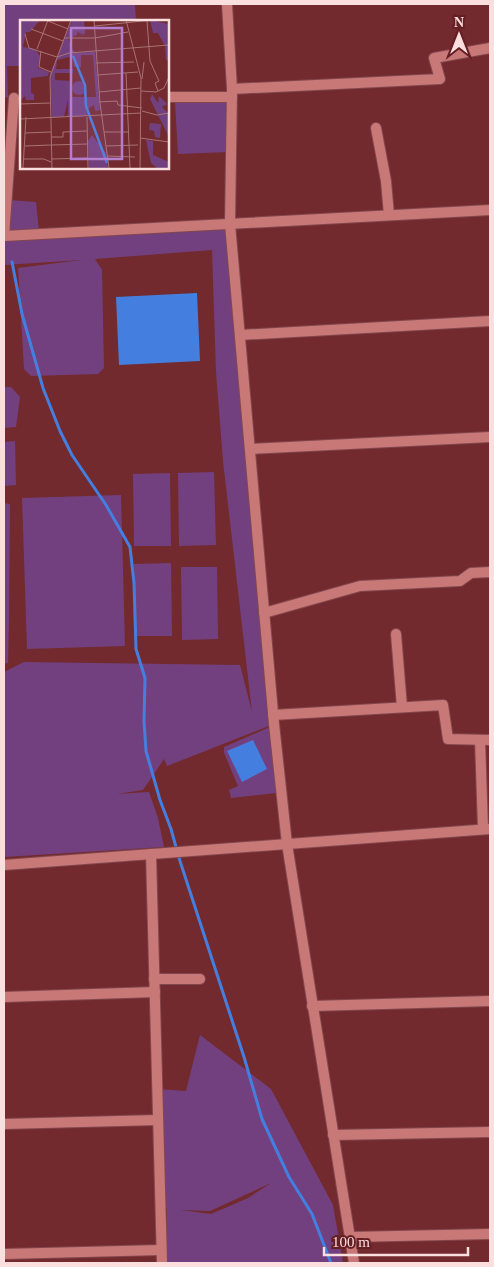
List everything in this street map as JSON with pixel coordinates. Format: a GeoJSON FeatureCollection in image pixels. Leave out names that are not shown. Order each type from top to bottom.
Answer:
{"type":"FeatureCollection","features":[{"type":"Feature","properties":{"kind":"street"},"geometry":{"type":"LineString","coordinates":[[227,4],[232,93],[230,224],[273,715],[287,844],[354,1263]]}},
{"type":"Feature","properties":{"kind":"street"},"geometry":{"type":"LineString","coordinates":[[169,97],[440,79],[434,58],[490,48]]}},
{"type":"Feature","properties":{"kind":"street"},"geometry":{"type":"LineString","coordinates":[[13,98],[4,236],[490,210]]}},
{"type":"Feature","properties":{"kind":"street"},"geometry":{"type":"LineString","coordinates":[[376,128],[386,181],[389,216]]}},
{"type":"Feature","properties":{"kind":"street"},"geometry":{"type":"LineString","coordinates":[[240,335],[490,321]]}},
{"type":"Feature","properties":{"kind":"street"},"geometry":{"type":"LineString","coordinates":[[251,448],[490,436]]}},
{"type":"Feature","properties":{"kind":"street"},"geometry":{"type":"LineString","coordinates":[[264,613],[360,586],[460,581],[471,573],[490,572]]}},
{"type":"Feature","properties":{"kind":"street"},"geometry":{"type":"LineString","coordinates":[[396,634],[402,707]]}},
{"type":"Feature","properties":{"kind":"street"},"geometry":{"type":"LineString","coordinates":[[4,865],[487,829],[485,740],[448,740],[444,705],[273,715]]}},
{"type":"Feature","properties":{"kind":"street"},"geometry":{"type":"LineString","coordinates":[[151,854],[162,1263]]}},
{"type":"Feature","properties":{"kind":"street"},"geometry":{"type":"LineString","coordinates":[[154,979],[200,979]]}},
{"type":"Feature","properties":{"kind":"street"},"geometry":{"type":"LineString","coordinates":[[4,997],[155,992]]}},
{"type":"Feature","properties":{"kind":"street"},"geometry":{"type":"LineString","coordinates":[[312,1006],[490,1001]]}},
{"type":"Feature","properties":{"kind":"street"},"geometry":{"type":"LineString","coordinates":[[4,1124],[158,1120]]}},
{"type":"Feature","properties":{"kind":"street"},"geometry":{"type":"LineString","coordinates":[[333,1135],[490,1132]]}},
{"type":"Feature","properties":{"kind":"street"},"geometry":{"type":"LineString","coordinates":[[350,1237],[490,1234]]}},
{"type":"Feature","properties":{"kind":"street"},"geometry":{"type":"LineString","coordinates":[[4,1254],[162,1250]]}},
{"type":"Feature","properties":{"kind":"shaded area"},"geometry":{"type":"Polygon","coordinates":[[[4,4],[135,4],[136,20],[20,20],[20,66],[7,66],[8,98],[4,97],[4,4]]]}},
{"type":"Feature","properties":{"kind":"shaded area"},"geometry":{"type":"Polygon","coordinates":[[[229,101],[229,152],[178,154],[175,102],[229,101]]]}},
{"type":"Feature","properties":{"kind":"shaded area"},"geometry":{"type":"Polygon","coordinates":[[[4,141],[6,202],[9,200],[36,202],[39,232],[4,232],[4,141]]]}},
{"type":"Feature","properties":{"kind":"shaded area"},"geometry":{"type":"Polygon","coordinates":[[[227,224],[274,724],[167,766],[164,759],[143,790],[117,794],[149,792],[158,818],[164,847],[4,857],[4,672],[24,662],[240,665],[252,712],[223,461],[216,372],[212,250],[95,259],[102,270],[104,368],[98,374],[31,376],[24,369],[18,268],[81,260],[4,265],[4,236],[227,224]]]}},
{"type":"Feature","properties":{"kind":"shaded area"},"geometry":{"type":"Polygon","coordinates":[[[4,387],[11,387],[20,397],[16,427],[4,428],[4,387]]]}},
{"type":"Feature","properties":{"kind":"shaded area"},"geometry":{"type":"Polygon","coordinates":[[[15,441],[16,485],[4,486],[4,442],[15,441]]]}},
{"type":"Feature","properties":{"kind":"shaded area"},"geometry":{"type":"Polygon","coordinates":[[[214,472],[216,545],[179,546],[178,473],[214,472]]]}},
{"type":"Feature","properties":{"kind":"shaded area"},"geometry":{"type":"Polygon","coordinates":[[[170,473],[171,546],[134,546],[133,474],[170,473]]]}},
{"type":"Feature","properties":{"kind":"shaded area"},"geometry":{"type":"Polygon","coordinates":[[[121,495],[125,646],[27,649],[22,498],[121,495]]]}},
{"type":"Feature","properties":{"kind":"shaded area"},"geometry":{"type":"Polygon","coordinates":[[[4,503],[10,504],[8,663],[4,664],[4,503]]]}},
{"type":"Feature","properties":{"kind":"shaded area"},"geometry":{"type":"Polygon","coordinates":[[[171,563],[172,636],[135,636],[134,564],[171,563]]]}},
{"type":"Feature","properties":{"kind":"shaded area"},"geometry":{"type":"Polygon","coordinates":[[[181,567],[217,567],[218,639],[182,640],[181,567]]]}},
{"type":"Feature","properties":{"kind":"shaded area"},"geometry":{"type":"Polygon","coordinates":[[[270,727],[276,793],[231,798],[229,790],[238,786],[224,753],[224,747],[270,727]]]}},
{"type":"Feature","properties":{"kind":"shaded area"},"geometry":{"type":"Polygon","coordinates":[[[200,1035],[271,1089],[333,1205],[343,1263],[167,1263],[167,1209],[160,1210],[157,1089],[186,1091],[200,1035]],[[271,1183],[210,1211],[180,1210],[211,1214],[248,1198],[271,1183]]]}},
{"type":"Feature","properties":{"kind":"water"},"geometry":{"type":"Polygon","coordinates":[[[197,293],[200,361],[119,365],[116,297],[197,293]]]}},
{"type":"Feature","properties":{"kind":"water"},"geometry":{"type":"Polygon","coordinates":[[[253,740],[267,769],[242,782],[227,751],[253,740]]]}},
{"type":"Feature","properties":{"kind":"waterway"},"geometry":{"type":"LineString","coordinates":[[12,262],[22,314],[43,388],[60,431],[72,455],[106,505],[130,547],[134,583],[136,649],[145,678],[144,721],[146,751],[262,1119],[289,1177],[312,1214],[331,1263]]}}]}
